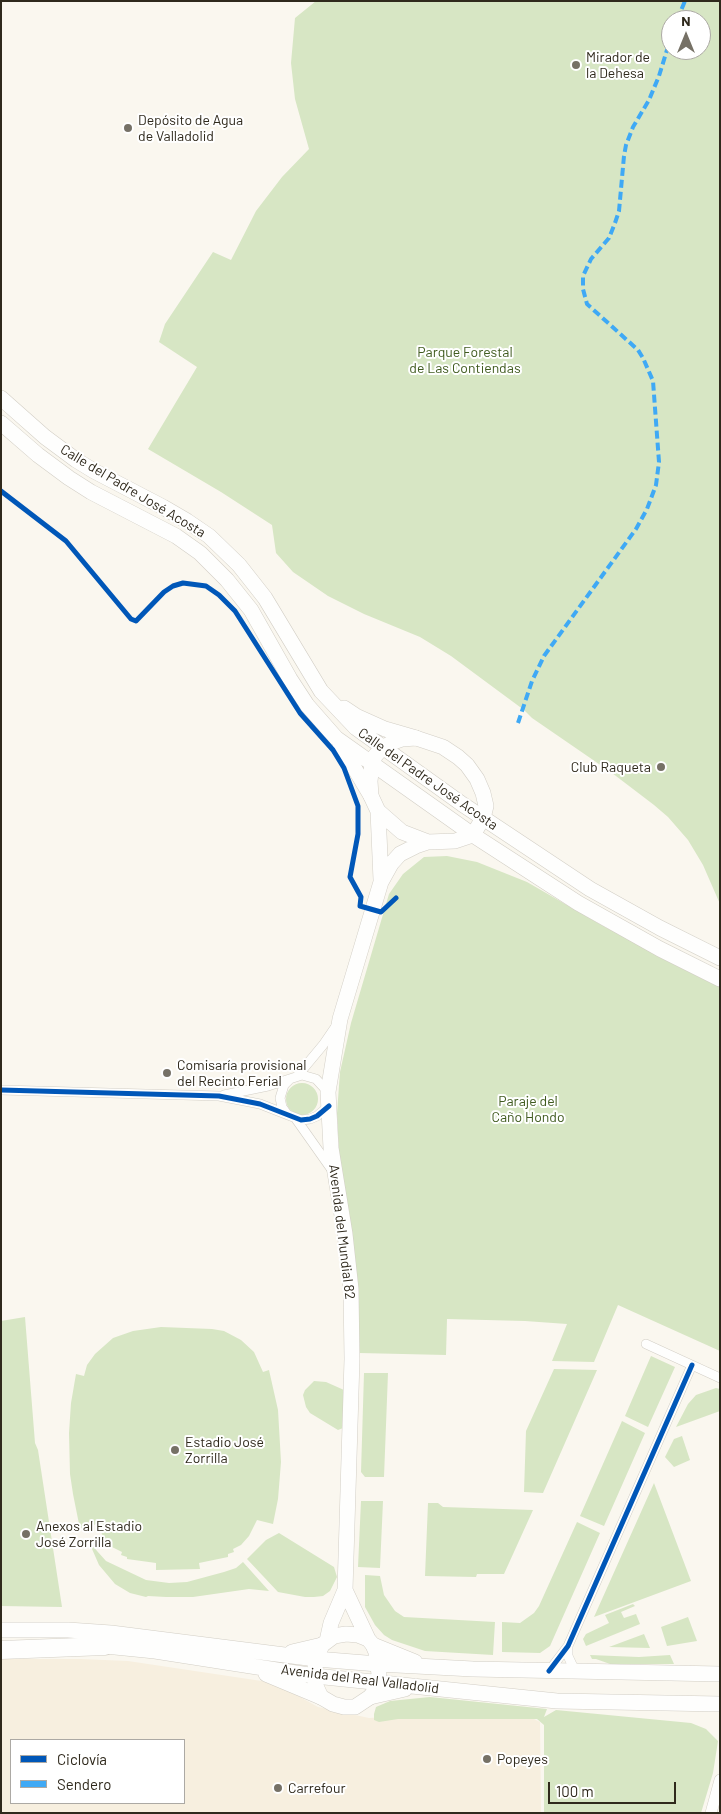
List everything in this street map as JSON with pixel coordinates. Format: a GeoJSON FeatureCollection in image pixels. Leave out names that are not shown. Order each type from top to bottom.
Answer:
{"type":"FeatureCollection","features":[{"type":"Feature","properties":{"kind":"highway"},"geometry":{"type":"LineString","coordinates":[[1,1650],[106,1646]]}},
{"type":"Feature","properties":{"kind":"main road","name":"Calle del Padre José Acosta"},"geometry":{"type":"LineString","coordinates":[[1,398],[45,437],[76,460],[171,511],[209,536],[239,565],[265,598],[321,691],[350,723],[382,748],[590,889],[660,928],[720,958]]}},
{"type":"Feature","properties":{"kind":"main road","name":"Calle del Padre José Acosta"},"geometry":{"type":"LineString","coordinates":[[1,423],[38,455],[69,478],[91,492],[176,536],[200,553],[227,580],[251,610],[294,686],[307,705],[336,738],[473,835],[578,903],[660,949],[720,979]]}},
{"type":"Feature","properties":{"kind":"main road"},"geometry":{"type":"LineString","coordinates":[[321,691],[356,716],[385,730],[443,747],[458,757],[471,771],[483,793],[486,806],[483,818],[473,835],[455,841],[428,842],[402,832],[378,811],[336,738]]}},
{"type":"Feature","properties":{"kind":"main road"},"geometry":{"type":"LineString","coordinates":[[371,796],[372,764],[382,748],[402,739],[416,738]]}},
{"type":"Feature","properties":{"kind":"main road","name":"Avenida del Mundial 82"},"geometry":{"type":"LineString","coordinates":[[378,811],[381,882]]}},
{"type":"Feature","properties":{"kind":"main road","name":"Avenida del Mundial 82"},"geometry":{"type":"LineString","coordinates":[[314,1676],[316,1659],[325,1643],[345,1590],[352,1384],[352,1309],[345,1234],[331,1148],[328,1099],[340,1019],[381,882],[391,864],[400,854],[428,842]]}},
{"type":"Feature","properties":{"kind":"main road","name":"Avenida del Mundial 82"},"geometry":{"type":"LineString","coordinates":[[345,1590],[370,1642],[378,1664],[378,1682]]}},
{"type":"Feature","properties":{"kind":"main road","name":"Avenida del Real Valladolid"},"geometry":{"type":"LineString","coordinates":[[1,1630],[68,1630],[111,1633],[316,1659],[378,1664],[549,1671],[720,1674]]}},
{"type":"Feature","properties":{"kind":"main road"},"geometry":{"type":"LineString","coordinates":[[279,1654],[298,1651],[325,1643],[334,1636],[358,1635],[428,1667]]}},
{"type":"Feature","properties":{"kind":"main road","name":"Avenida del Real Valladolid"},"geometry":{"type":"LineString","coordinates":[[1,1642],[71,1642],[219,1661],[314,1676],[557,1701],[720,1704]]}},
{"type":"Feature","properties":{"kind":"main road"},"geometry":{"type":"LineString","coordinates":[[219,1661],[276,1677],[327,1702],[344,1707],[355,1707],[370,1697],[417,1686]]}},
{"type":"Feature","properties":{"kind":"main road"},"geometry":{"type":"LineString","coordinates":[[314,1676],[321,1698]]}},
{"type":"Feature","properties":{"kind":"main road"},"geometry":{"type":"LineString","coordinates":[[370,1697],[378,1682]]}},
{"type":"Feature","properties":{"kind":"street"},"geometry":{"type":"LineString","coordinates":[[336,1176],[282,1106],[280,1094],[284,1086],[323,1045],[340,1019]]}},
{"type":"Feature","properties":{"kind":"street"},"geometry":{"type":"LineString","coordinates":[[1,1090],[219,1096],[260,1104],[292,1117],[310,1119],[328,1099],[316,1078],[307,1075],[294,1077],[268,1086],[219,1096]]}},
{"type":"Feature","properties":{"kind":"street"},"geometry":{"type":"LineString","coordinates":[[646,1344],[720,1378]]}},
{"type":"Feature","properties":{"kind":"street"},"geometry":{"type":"LineString","coordinates":[[549,1671],[568,1646],[692,1365]]}},
{"type":"Feature","properties":{"kind":"street"},"geometry":{"type":"LineString","coordinates":[[568,1646],[568,1656],[575,1671]]}},
{"type":"Feature","properties":{"kind":"street"},"geometry":{"type":"LineString","coordinates":[[711,1813],[720,1780]]}},
{"type":"Feature","properties":{"kind":"shaded area","name":"Carrefour"},"geometry":{"type":"Polygon","coordinates":[[[1,1659],[128,1661],[275,1683],[318,1707],[369,1718],[407,1716],[532,1718],[540,1722],[541,1813],[1,1813],[1,1659]]]}},
{"type":"Feature","properties":{"kind":"green space","name":"Parque Forestal de Las Contiendas"},"geometry":{"type":"Polygon","coordinates":[[[316,1],[720,1],[720,904],[703,865],[688,840],[668,817],[654,805],[612,773],[532,718],[451,656],[420,637],[364,614],[328,596],[293,572],[276,553],[272,525],[148,449],[197,367],[159,342],[165,324],[213,252],[231,260],[256,211],[282,177],[309,149],[295,99],[291,63],[295,18],[316,1]]]}},
{"type":"Feature","properties":{"kind":"green space","name":"Paraje del Caño Hondo"},"geometry":{"type":"Polygon","coordinates":[[[447,856],[477,862],[527,882],[605,927],[720,986],[720,1351],[618,1305],[594,1362],[552,1361],[567,1324],[525,1321],[447,1319],[446,1355],[359,1353],[340,1173],[337,1113],[340,1072],[351,1023],[389,894],[403,874],[424,857],[447,856]]]}},
{"type":"Feature","properties":{"kind":"green space"},"geometry":{"type":"Polygon","coordinates":[[[302,1083],[314,1087],[318,1099],[314,1111],[302,1115],[290,1111],[286,1099],[290,1087],[302,1083]]]}},
{"type":"Feature","properties":{"kind":"green space","name":"Anexos al Estadio José Zorrilla"},"geometry":{"type":"Polygon","coordinates":[[[25,1317],[35,1443],[38,1450],[62,1607],[1,1606],[1,1321],[25,1317]]]}},
{"type":"Feature","properties":{"kind":"green space","name":"Estadio José Zorrilla"},"geometry":{"type":"Polygon","coordinates":[[[161,1327],[212,1329],[224,1331],[241,1340],[254,1352],[263,1372],[269,1370],[278,1410],[281,1462],[278,1499],[273,1524],[257,1520],[249,1536],[241,1545],[233,1549],[234,1552],[228,1554],[228,1557],[199,1563],[200,1569],[156,1570],[156,1563],[127,1559],[127,1557],[121,1555],[122,1552],[112,1547],[105,1540],[97,1524],[80,1529],[73,1494],[70,1474],[69,1433],[71,1403],[76,1374],[84,1376],[87,1365],[95,1354],[113,1338],[133,1331],[161,1327]]]}},
{"type":"Feature","properties":{"kind":"green space"},"geometry":{"type":"Polygon","coordinates":[[[651,1356],[675,1367],[648,1427],[625,1416],[651,1356]]]}},
{"type":"Feature","properties":{"kind":"green space"},"geometry":{"type":"Polygon","coordinates":[[[554,1369],[597,1370],[543,1493],[524,1492],[526,1431],[554,1369]]]}},
{"type":"Feature","properties":{"kind":"green space"},"geometry":{"type":"Polygon","coordinates":[[[364,1373],[388,1373],[384,1477],[365,1477],[361,1472],[364,1373]]]}},
{"type":"Feature","properties":{"kind":"green space"},"geometry":{"type":"Polygon","coordinates":[[[314,1381],[326,1382],[344,1390],[343,1428],[338,1430],[310,1413],[306,1407],[303,1395],[305,1390],[314,1381]]]}},
{"type":"Feature","properties":{"kind":"green space"},"geometry":{"type":"Polygon","coordinates":[[[716,1388],[720,1389],[720,1411],[676,1427],[688,1404],[696,1395],[716,1388]]]}},
{"type":"Feature","properties":{"kind":"green space"},"geometry":{"type":"Polygon","coordinates":[[[622,1421],[645,1433],[604,1526],[580,1516],[622,1421]]]}},
{"type":"Feature","properties":{"kind":"green space"},"geometry":{"type":"Polygon","coordinates":[[[682,1436],[690,1460],[674,1467],[665,1457],[674,1439],[682,1436]]]}},
{"type":"Feature","properties":{"kind":"green space"},"geometry":{"type":"Polygon","coordinates":[[[654,1483],[691,1581],[594,1617],[654,1483]]]}},
{"type":"Feature","properties":{"kind":"green space"},"geometry":{"type":"Polygon","coordinates":[[[361,1501],[383,1501],[380,1568],[358,1567],[361,1501]]]}},
{"type":"Feature","properties":{"kind":"green space"},"geometry":{"type":"Polygon","coordinates":[[[428,1503],[438,1503],[443,1507],[533,1510],[504,1574],[477,1574],[476,1577],[425,1576],[428,1503]]]}},
{"type":"Feature","properties":{"kind":"green space"},"geometry":{"type":"Polygon","coordinates":[[[577,1522],[600,1533],[550,1646],[540,1653],[502,1652],[502,1622],[520,1623],[534,1613],[539,1606],[577,1522]]]}},
{"type":"Feature","properties":{"kind":"green space"},"geometry":{"type":"Polygon","coordinates":[[[279,1533],[334,1567],[337,1577],[330,1591],[323,1596],[314,1597],[278,1592],[247,1559],[266,1540],[279,1533]]]}},
{"type":"Feature","properties":{"kind":"green space"},"geometry":{"type":"Polygon","coordinates":[[[89,1542],[106,1561],[146,1580],[169,1583],[187,1582],[236,1568],[243,1562],[269,1591],[249,1589],[193,1597],[146,1597],[130,1593],[115,1584],[99,1565],[89,1542]]]}},
{"type":"Feature","properties":{"kind":"green space"},"geometry":{"type":"Polygon","coordinates":[[[365,1575],[380,1576],[384,1595],[395,1611],[404,1617],[495,1622],[493,1655],[425,1651],[392,1640],[384,1635],[375,1625],[365,1607],[365,1575]]]}},
{"type":"Feature","properties":{"kind":"green space"},"geometry":{"type":"Polygon","coordinates":[[[633,1604],[635,1606],[621,1612],[624,1618],[636,1614],[640,1624],[586,1646],[583,1639],[586,1634],[609,1623],[605,1615],[633,1604]]]}},
{"type":"Feature","properties":{"kind":"green space"},"geometry":{"type":"Polygon","coordinates":[[[688,1617],[697,1641],[667,1646],[661,1627],[688,1617]]]}},
{"type":"Feature","properties":{"kind":"green space"},"geometry":{"type":"Polygon","coordinates":[[[644,1634],[650,1648],[609,1647],[644,1634]]]}},
{"type":"Feature","properties":{"kind":"green space"},"geometry":{"type":"Polygon","coordinates":[[[590,1655],[639,1657],[670,1655],[674,1664],[610,1664],[592,1659],[590,1655]]]}},
{"type":"Feature","properties":{"kind":"green space"},"geometry":{"type":"Polygon","coordinates":[[[430,1697],[547,1709],[544,1717],[556,1710],[691,1723],[706,1729],[718,1741],[713,1773],[701,1813],[544,1813],[544,1725],[537,1719],[398,1719],[379,1722],[374,1720],[376,1707],[390,1701],[430,1697]]]}},
{"type":"Feature","properties":{"kind":"marked path"},"geometry":{"type":"LineString","coordinates":[[681,10],[685,1]]}},
{"type":"Feature","properties":{"kind":"marked path"},"geometry":{"type":"LineString","coordinates":[[518,723],[532,681],[544,656],[636,529],[647,509],[656,485],[659,462],[653,381],[638,350],[587,304],[583,289],[583,276],[591,259],[609,238],[615,223],[619,211],[626,145],[633,127],[649,100],[664,60]]}},
{"type":"Feature","properties":{"kind":"cycle path"},"geometry":{"type":"LineString","coordinates":[[1,491],[66,541],[131,619],[136,621],[164,592],[173,586],[183,583],[206,586],[219,595],[235,611],[300,713],[333,750],[344,768],[358,806],[358,834],[350,877],[361,897],[360,906],[381,912],[396,898]]}},
{"type":"Feature","properties":{"kind":"cycle path"},"geometry":{"type":"LineString","coordinates":[[1,1090],[219,1096],[260,1104],[301,1120],[317,1116],[329,1106]]}},
{"type":"Feature","properties":{"kind":"cycle path"},"geometry":{"type":"LineString","coordinates":[[549,1671],[568,1646],[692,1365]]}},
{"type":"Feature","properties":{"kind":"place","name":"Mirador de la Dehesa"},"geometry":{"type":"Point","coordinates":[576,65]}},
{"type":"Feature","properties":{"kind":"place","name":"Depósito de Agua de Valladolid"},"geometry":{"type":"Point","coordinates":[128,128]}},
{"type":"Feature","properties":{"kind":"place","name":"Club Raqueta"},"geometry":{"type":"Point","coordinates":[661,767]}},
{"type":"Feature","properties":{"kind":"place","name":"Comisaría provisional del Recinto Ferial"},"geometry":{"type":"Point","coordinates":[167,1073]}},
{"type":"Feature","properties":{"kind":"place","name":"Estadio José Zorrilla"},"geometry":{"type":"Point","coordinates":[175,1450]}},
{"type":"Feature","properties":{"kind":"place","name":"Anexos al Estadio José Zorrilla"},"geometry":{"type":"Point","coordinates":[26,1534]}},
{"type":"Feature","properties":{"kind":"place","name":"Popeyes"},"geometry":{"type":"Point","coordinates":[487,1759]}},
{"type":"Feature","properties":{"kind":"place","name":"Carrefour"},"geometry":{"type":"Point","coordinates":[278,1788]}}]}
